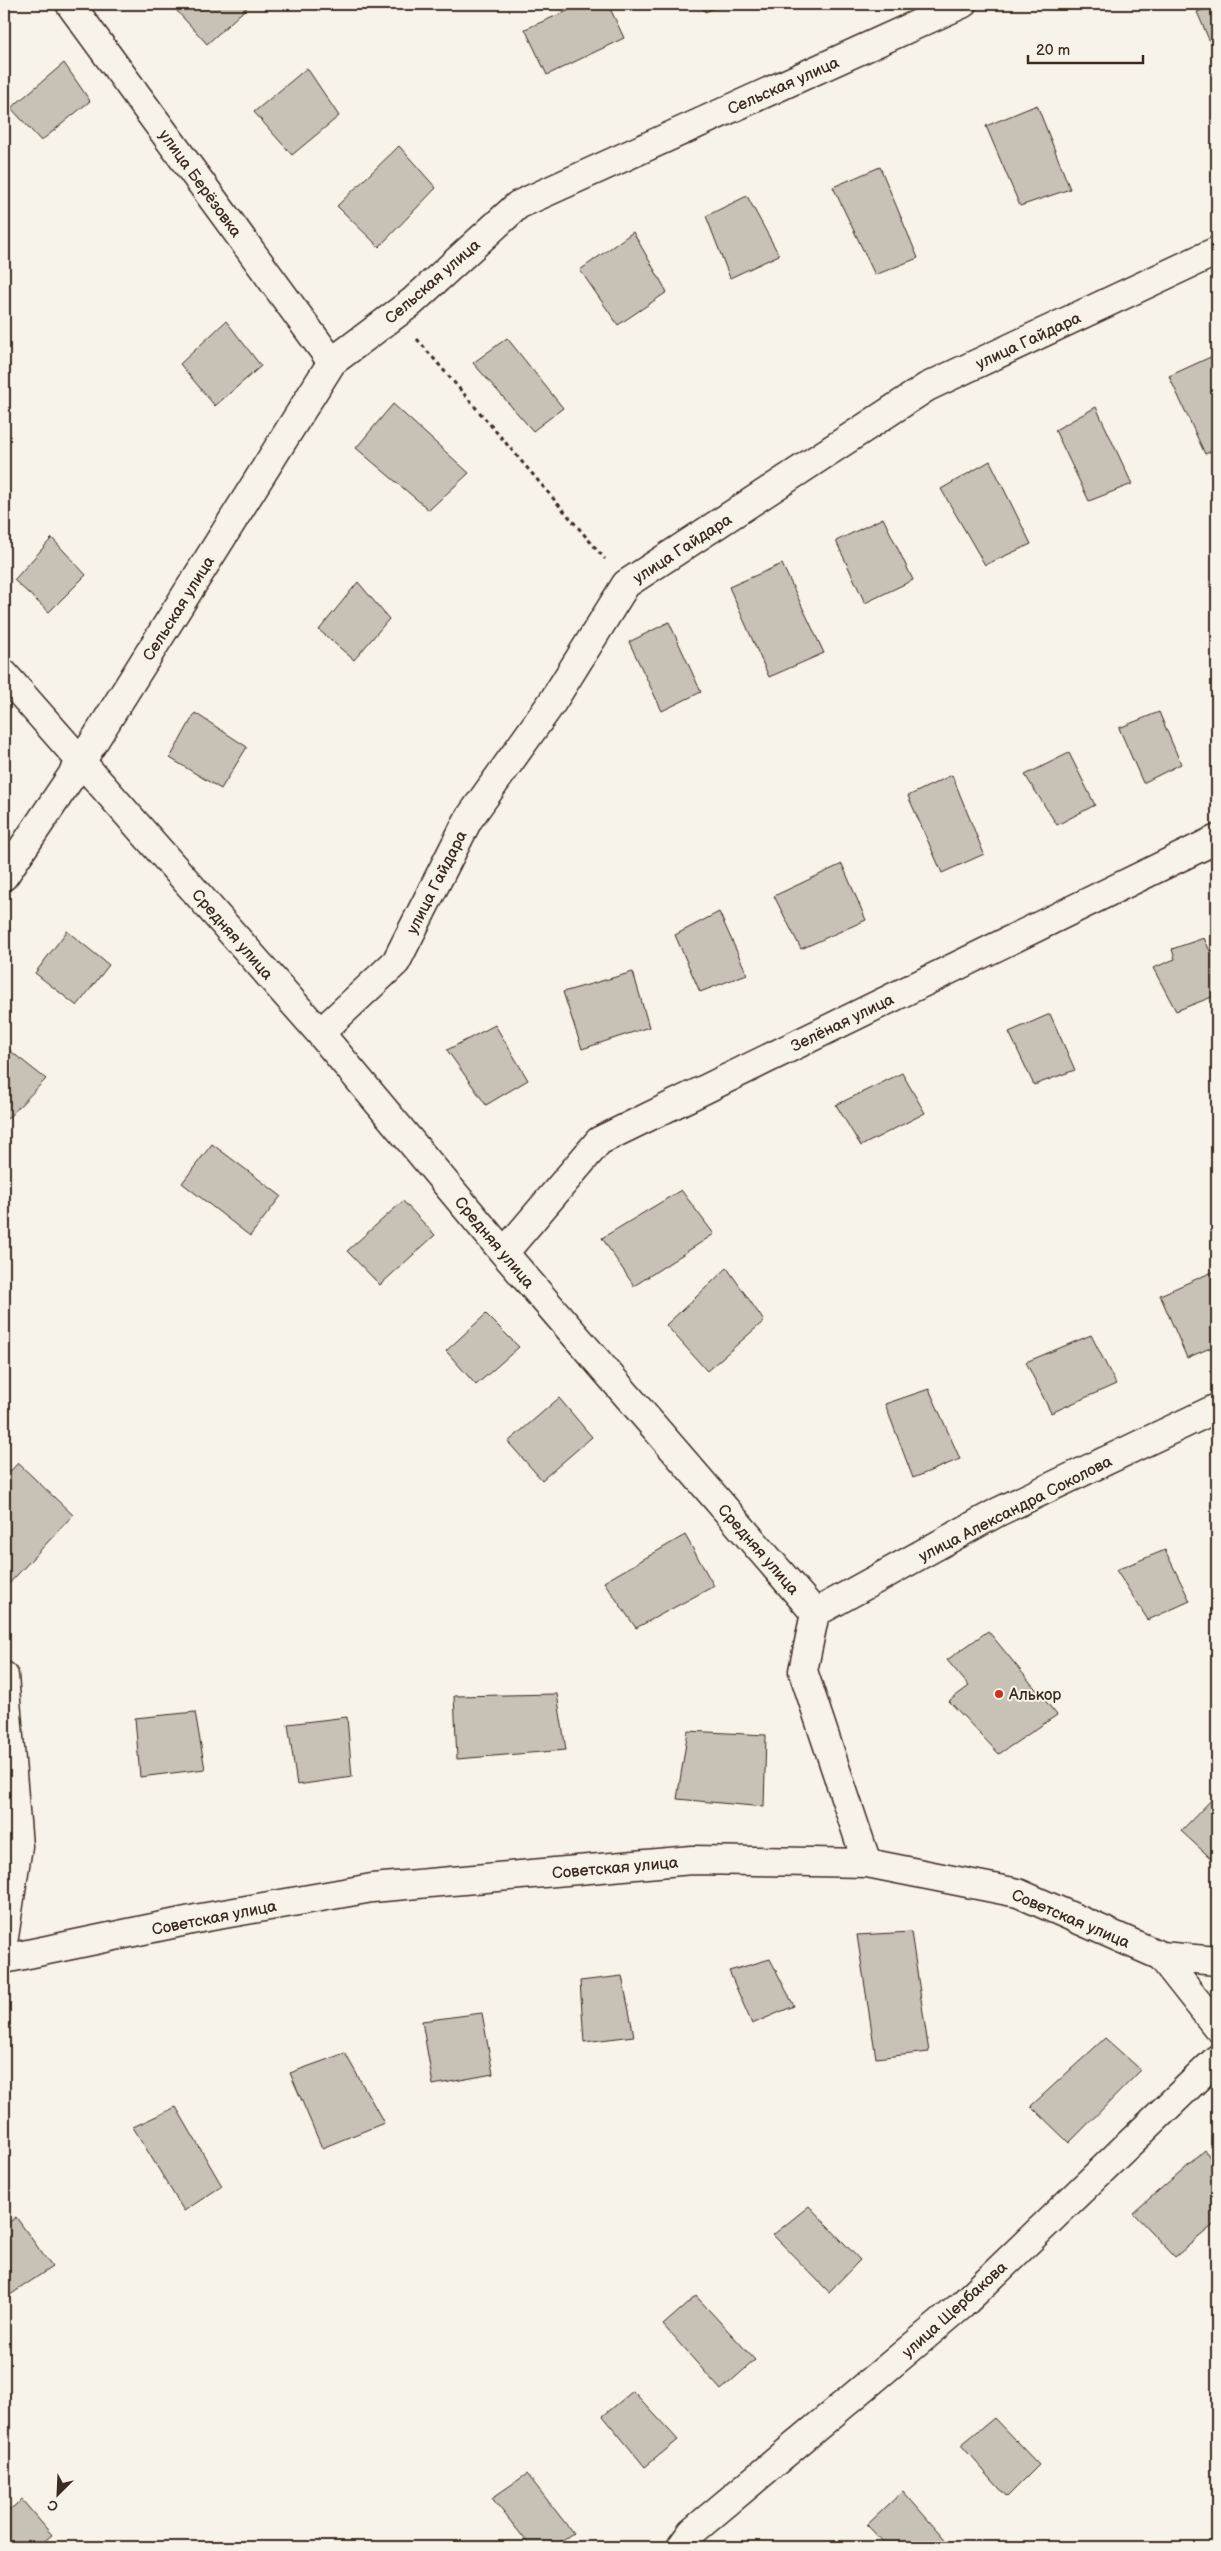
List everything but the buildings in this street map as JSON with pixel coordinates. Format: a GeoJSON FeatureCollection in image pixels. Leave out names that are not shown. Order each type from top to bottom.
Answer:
{"type":"FeatureCollection","features":[{"type":"Feature","properties":{"kind":"street","name":"улица Берёзовка"},"geometry":{"type":"LineString","coordinates":[[70,4],[332,362]]}},
{"type":"Feature","properties":{"kind":"street","name":"Сельская улица"},"geometry":{"type":"LineString","coordinates":[[4,876],[81,762],[332,362],[395,314],[518,205],[962,4]]}},
{"type":"Feature","properties":{"kind":"street","name":"улица Гайдара"},"geometry":{"type":"LineString","coordinates":[[320,1033],[396,962],[468,820],[553,701],[626,584],[927,387],[1217,251]]}},
{"type":"Feature","properties":{"kind":"street","name":"Средняя улица"},"geometry":{"type":"LineString","coordinates":[[4,674],[320,1033],[504,1253],[815,1613]]}},
{"type":"Feature","properties":{"kind":"street","name":"Зелёная улица"},"geometry":{"type":"LineString","coordinates":[[504,1253],[599,1141],[1217,839]]}},
{"type":"Feature","properties":{"kind":"street","name":"улица Александра Соколова"},"geometry":{"type":"LineString","coordinates":[[815,1613],[998,1512],[1217,1408]]}},
{"type":"Feature","properties":{"kind":"street"},"geometry":{"type":"LineString","coordinates":[[815,1613],[802,1671],[867,1862]]}},
{"type":"Feature","properties":{"kind":"street"},"geometry":{"type":"LineString","coordinates":[[4,1676],[18,1846],[4,1937]]}},
{"type":"Feature","properties":{"kind":"street","name":"Советская улица"},"geometry":{"type":"LineString","coordinates":[[4,1959],[200,1918],[372,1888],[692,1860],[867,1862],[1018,1893],[1161,1956],[1217,1961]]}},
{"type":"Feature","properties":{"kind":"street"},"geometry":{"type":"LineString","coordinates":[[1161,1956],[1217,2027]]}},
{"type":"Feature","properties":{"kind":"street","name":"улица Щербакова"},"geometry":{"type":"LineString","coordinates":[[681,2547],[692,2532],[962,2305],[1217,2059]]}},
{"type":"Feature","properties":{"kind":"path"},"geometry":{"type":"LineString","coordinates":[[395,314],[626,584]]}},
{"type":"Feature","properties":{"kind":"place","name":"Алькор"},"geometry":{"type":"Point","coordinates":[999,1694]}}]}
